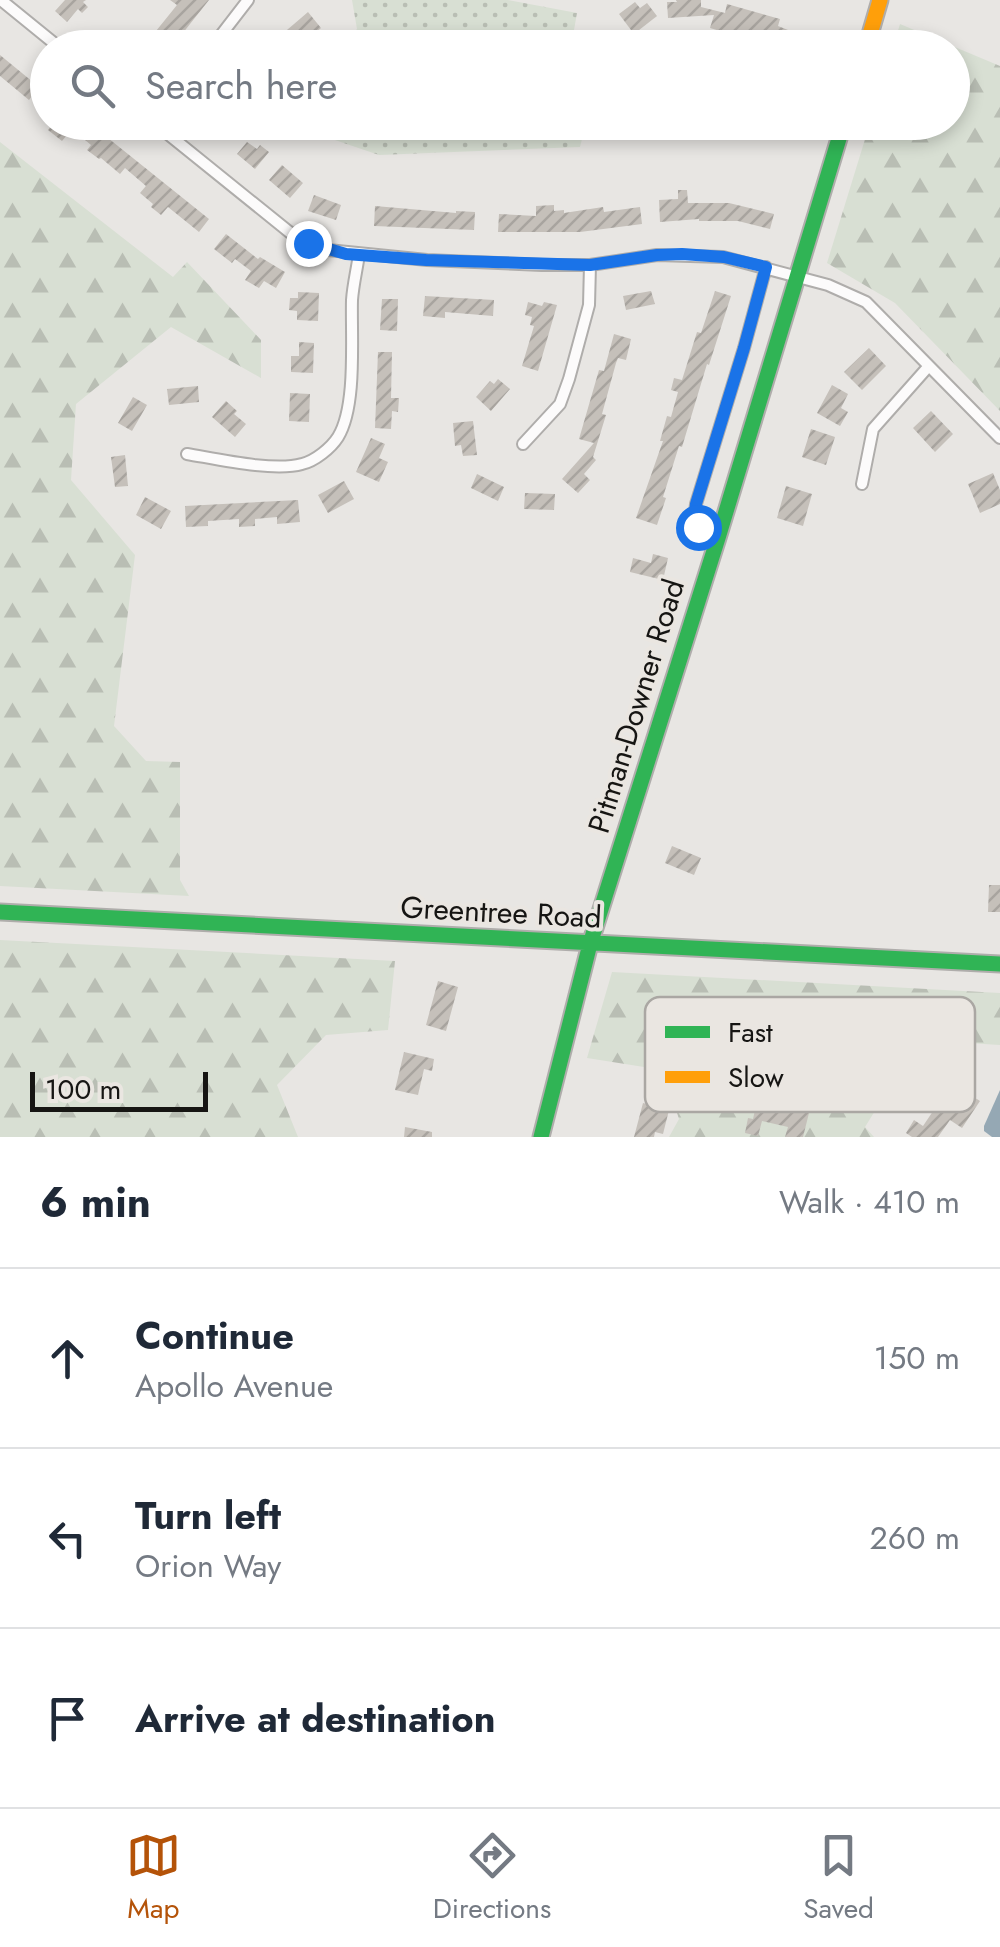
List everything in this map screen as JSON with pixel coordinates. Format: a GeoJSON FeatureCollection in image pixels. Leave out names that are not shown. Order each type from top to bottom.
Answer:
{"type":"FeatureCollection","features":[{"type":"Feature","properties":{"kind":"street"},"geometry":{"type":"LineString","coordinates":[[1,0],[38,30]]}},
{"type":"Feature","properties":{"kind":"street"},"geometry":{"type":"LineString","coordinates":[[14,10],[23,0]]}},
{"type":"Feature","properties":{"kind":"street"},"geometry":{"type":"LineString","coordinates":[[225,30],[248,0]]}},
{"type":"Feature","properties":{"kind":"street"},"geometry":{"type":"LineString","coordinates":[[871,30],[880,0]]}},
{"type":"Feature","properties":{"kind":"street"},"geometry":{"type":"LineString","coordinates":[[175,140],[293,235],[328,250],[426,260],[590,265],[682,254],[724,257],[828,285],[866,302],[1000,438]]}},
{"type":"Feature","properties":{"kind":"street","name":"Pitman-Downer Road"},"geometry":{"type":"LineString","coordinates":[[541,1137],[590,944],[838,140]]}},
{"type":"Feature","properties":{"kind":"street"},"geometry":{"type":"LineString","coordinates":[[187,454],[275,466],[302,464],[322,454],[337,439],[348,404],[352,295],[359,254]]}},
{"type":"Feature","properties":{"kind":"street"},"geometry":{"type":"LineString","coordinates":[[523,444],[560,404],[570,379],[589,304],[590,265]]}},
{"type":"Feature","properties":{"kind":"street"},"geometry":{"type":"LineString","coordinates":[[718,538],[698,527],[694,518],[696,504],[766,267]]}},
{"type":"Feature","properties":{"kind":"street"},"geometry":{"type":"LineString","coordinates":[[862,484],[873,429],[928,366]]}},
{"type":"Feature","properties":{"kind":"street","name":"Greentree Road"},"geometry":{"type":"LineString","coordinates":[[0,912],[1000,964]]}},
{"type":"Feature","properties":{"kind":"green space"},"geometry":{"type":"Polygon","coordinates":[[[352,0],[508,0],[577,13],[574,30],[357,29],[352,0]]]}},
{"type":"Feature","properties":{"kind":"green space"},"geometry":{"type":"Polygon","coordinates":[[[970,53],[1000,66],[1000,411],[895,303],[827,263],[865,140],[970,140],[970,53]]]}},
{"type":"Feature","properties":{"kind":"green space"},"geometry":{"type":"Polygon","coordinates":[[[335,140],[582,140],[580,147],[379,155],[335,140]]]}},
{"type":"Feature","properties":{"kind":"green space"},"geometry":{"type":"Polygon","coordinates":[[[0,142],[173,277],[187,262],[261,340],[261,378],[171,327],[76,404],[71,480],[135,555],[114,726],[146,761],[180,762],[180,880],[189,896],[0,886],[0,142]]]}},
{"type":"Feature","properties":{"kind":"green space"},"geometry":{"type":"Polygon","coordinates":[[[0,940],[395,961],[388,1030],[326,1035],[277,1085],[298,1137],[0,1137],[0,940]]]}},
{"type":"Feature","properties":{"kind":"green space"},"geometry":{"type":"Polygon","coordinates":[[[612,972],[1000,993],[1000,1045],[975,1043],[975,997],[645,997],[645,1067],[587,1058],[612,972]]]}},
{"type":"Feature","properties":{"kind":"green space"},"geometry":{"type":"Polygon","coordinates":[[[677,1112],[874,1112],[865,1127],[874,1137],[669,1137],[679,1119],[677,1112]]]}},
{"type":"Feature","properties":{"kind":"water"},"geometry":{"type":"Polygon","coordinates":[[[1000,1090],[1000,1137],[992,1137],[984,1126],[1000,1090]]]}},
{"type":"Feature","properties":{"kind":"building"},"geometry":{"type":"Polygon","coordinates":[[[65,0],[86,0],[83,2],[88,7],[82,13],[78,9],[67,22],[55,11],[65,0]]]}},
{"type":"Feature","properties":{"kind":"building"},"geometry":{"type":"Polygon","coordinates":[[[170,0],[209,0],[185,30],[157,30],[177,5],[170,0]]]}},
{"type":"Feature","properties":{"kind":"building"},"geometry":{"type":"Polygon","coordinates":[[[701,0],[701,7],[725,13],[727,4],[780,19],[778,26],[788,30],[717,30],[710,28],[714,15],[668,18],[667,2],[701,0]]]}},
{"type":"Feature","properties":{"kind":"building"},"geometry":{"type":"Polygon","coordinates":[[[635,2],[640,8],[647,3],[657,16],[639,30],[631,30],[619,14],[635,2]]]}},
{"type":"Feature","properties":{"kind":"building"},"geometry":{"type":"Polygon","coordinates":[[[308,12],[321,28],[319,30],[287,30],[308,12]]]}},
{"type":"Feature","properties":{"kind":"building"},"geometry":{"type":"Polygon","coordinates":[[[0,55],[30,80],[29,100],[0,76],[0,55]]]}},
{"type":"Feature","properties":{"kind":"building"},"geometry":{"type":"Polygon","coordinates":[[[85,140],[110,140],[209,219],[199,232],[168,207],[161,215],[140,193],[146,186],[125,168],[120,174],[99,159],[87,150],[91,145],[85,140]]]}},
{"type":"Feature","properties":{"kind":"building"},"geometry":{"type":"Polygon","coordinates":[[[247,142],[269,152],[255,169],[237,154],[247,142]]]}},
{"type":"Feature","properties":{"kind":"building"},"geometry":{"type":"Polygon","coordinates":[[[282,165],[303,183],[290,198],[269,180],[282,165]]]}},
{"type":"Feature","properties":{"kind":"building"},"geometry":{"type":"Polygon","coordinates":[[[678,190],[687,190],[688,203],[729,203],[774,214],[770,229],[738,221],[660,222],[659,200],[678,199],[678,190]]]}},
{"type":"Feature","properties":{"kind":"building"},"geometry":{"type":"Polygon","coordinates":[[[314,195],[341,205],[336,220],[308,211],[314,195]]]}},
{"type":"Feature","properties":{"kind":"building"},"geometry":{"type":"Polygon","coordinates":[[[554,205],[554,211],[564,213],[640,207],[642,224],[580,232],[498,232],[499,214],[536,216],[536,206],[554,205]]]}},
{"type":"Feature","properties":{"kind":"building"},"geometry":{"type":"Polygon","coordinates":[[[375,206],[475,212],[474,230],[374,226],[375,206]]]}},
{"type":"Feature","properties":{"kind":"building"},"geometry":{"type":"Polygon","coordinates":[[[226,234],[258,259],[285,272],[276,288],[264,281],[259,288],[245,280],[251,271],[214,249],[226,234]]]}},
{"type":"Feature","properties":{"kind":"building"},"geometry":{"type":"Polygon","coordinates":[[[651,291],[655,304],[626,310],[623,296],[651,291]]]}},
{"type":"Feature","properties":{"kind":"building"},"geometry":{"type":"Polygon","coordinates":[[[715,291],[731,296],[682,447],[679,446],[657,525],[636,518],[678,392],[671,390],[674,378],[682,380],[715,291]]]}},
{"type":"Feature","properties":{"kind":"building"},"geometry":{"type":"Polygon","coordinates":[[[298,292],[319,293],[318,321],[297,320],[297,311],[289,310],[290,298],[298,298],[298,292]]]}},
{"type":"Feature","properties":{"kind":"building"},"geometry":{"type":"Polygon","coordinates":[[[425,296],[494,300],[493,316],[445,312],[445,318],[423,316],[425,296]]]}},
{"type":"Feature","properties":{"kind":"building"},"geometry":{"type":"Polygon","coordinates":[[[382,299],[398,299],[397,331],[380,330],[382,299]]]}},
{"type":"Feature","properties":{"kind":"building"},"geometry":{"type":"Polygon","coordinates":[[[528,302],[557,305],[538,371],[522,366],[534,326],[530,325],[532,317],[525,315],[528,302]]]}},
{"type":"Feature","properties":{"kind":"building"},"geometry":{"type":"Polygon","coordinates":[[[614,334],[631,339],[626,360],[618,358],[616,363],[593,457],[596,460],[584,474],[590,480],[578,493],[562,479],[594,443],[579,439],[614,334]]]}},
{"type":"Feature","properties":{"kind":"building"},"geometry":{"type":"Polygon","coordinates":[[[299,342],[314,343],[313,373],[291,372],[291,356],[299,356],[299,342]]]}},
{"type":"Feature","properties":{"kind":"building"},"geometry":{"type":"Polygon","coordinates":[[[869,348],[886,366],[862,390],[844,372],[869,348]]]}},
{"type":"Feature","properties":{"kind":"building"},"geometry":{"type":"Polygon","coordinates":[[[378,352],[392,352],[391,398],[399,398],[398,412],[392,411],[391,429],[375,428],[378,352]]]}},
{"type":"Feature","properties":{"kind":"building"},"geometry":{"type":"Polygon","coordinates":[[[498,379],[510,389],[491,411],[476,397],[490,381],[494,384],[498,379]]]}},
{"type":"Feature","properties":{"kind":"building"},"geometry":{"type":"Polygon","coordinates":[[[832,385],[848,394],[841,408],[848,412],[840,426],[817,413],[832,385]]]}},
{"type":"Feature","properties":{"kind":"building"},"geometry":{"type":"Polygon","coordinates":[[[198,386],[199,402],[169,405],[167,389],[198,386]]]}},
{"type":"Feature","properties":{"kind":"building"},"geometry":{"type":"Polygon","coordinates":[[[290,393],[310,394],[309,422],[289,421],[290,393]]]}},
{"type":"Feature","properties":{"kind":"building"},"geometry":{"type":"Polygon","coordinates":[[[133,397],[147,405],[132,431],[118,423],[133,397]]]}},
{"type":"Feature","properties":{"kind":"building"},"geometry":{"type":"Polygon","coordinates":[[[226,401],[246,424],[235,437],[212,417],[226,401]]]}},
{"type":"Feature","properties":{"kind":"building"},"geometry":{"type":"Polygon","coordinates":[[[931,411],[953,434],[935,452],[913,428],[931,411]]]}},
{"type":"Feature","properties":{"kind":"building"},"geometry":{"type":"Polygon","coordinates":[[[473,421],[477,455],[463,456],[461,445],[455,446],[453,423],[473,421]]]}},
{"type":"Feature","properties":{"kind":"building"},"geometry":{"type":"Polygon","coordinates":[[[811,429],[835,437],[826,465],[802,457],[811,429]]]}},
{"type":"Feature","properties":{"kind":"building"},"geometry":{"type":"Polygon","coordinates":[[[371,438],[385,444],[379,458],[388,462],[379,482],[356,472],[371,438]]]}},
{"type":"Feature","properties":{"kind":"building"},"geometry":{"type":"Polygon","coordinates":[[[125,455],[128,486],[115,487],[111,457],[125,455]]]}},
{"type":"Feature","properties":{"kind":"building"},"geometry":{"type":"Polygon","coordinates":[[[993,473],[1000,490],[1000,504],[980,513],[968,484],[993,473]]]}},
{"type":"Feature","properties":{"kind":"building"},"geometry":{"type":"Polygon","coordinates":[[[477,474],[504,487],[498,501],[471,488],[477,474]]]}},
{"type":"Feature","properties":{"kind":"building"},"geometry":{"type":"Polygon","coordinates":[[[344,481],[354,499],[328,513],[318,495],[344,481]]]}},
{"type":"Feature","properties":{"kind":"building"},"geometry":{"type":"Polygon","coordinates":[[[786,486],[812,494],[803,526],[777,518],[786,486]]]}},
{"type":"Feature","properties":{"kind":"building"},"geometry":{"type":"Polygon","coordinates":[[[525,493],[555,494],[554,510],[524,509],[525,493]]]}},
{"type":"Feature","properties":{"kind":"building"},"geometry":{"type":"Polygon","coordinates":[[[145,497],[171,511],[161,529],[136,515],[145,497]]]}},
{"type":"Feature","properties":{"kind":"building"},"geometry":{"type":"Polygon","coordinates":[[[298,500],[300,522],[277,524],[277,517],[255,519],[255,526],[239,527],[239,519],[186,527],[185,506],[298,500]]]}},
{"type":"Feature","properties":{"kind":"building"},"geometry":{"type":"Polygon","coordinates":[[[653,554],[668,558],[663,580],[630,572],[633,558],[651,563],[653,554]]]}},
{"type":"Feature","properties":{"kind":"building"},"geometry":{"type":"Polygon","coordinates":[[[672,846],[701,858],[694,875],[665,863],[672,846]]]}},
{"type":"Feature","properties":{"kind":"building"},"geometry":{"type":"Polygon","coordinates":[[[989,885],[1000,885],[1000,912],[988,912],[989,885]]]}},
{"type":"Feature","properties":{"kind":"building"},"geometry":{"type":"Polygon","coordinates":[[[438,981],[458,987],[446,1031],[426,1025],[438,981]]]}},
{"type":"Feature","properties":{"kind":"building"},"geometry":{"type":"Polygon","coordinates":[[[404,1052],[434,1059],[432,1071],[424,1069],[418,1095],[395,1090],[404,1052]]]}},
{"type":"Feature","properties":{"kind":"building"},"geometry":{"type":"Polygon","coordinates":[[[643,1103],[645,1112],[668,1112],[663,1134],[634,1137],[643,1103]]]}},
{"type":"Feature","properties":{"kind":"building"},"geometry":{"type":"Polygon","coordinates":[[[755,1112],[809,1113],[803,1137],[785,1137],[788,1127],[762,1121],[758,1136],[745,1133],[748,1118],[753,1119],[755,1112]]]}},
{"type":"Feature","properties":{"kind":"building"},"geometry":{"type":"Polygon","coordinates":[[[932,1112],[973,1112],[962,1128],[950,1120],[938,1137],[912,1137],[906,1133],[914,1120],[923,1126],[932,1112]]]}},
{"type":"Feature","properties":{"kind":"building"},"geometry":{"type":"Polygon","coordinates":[[[405,1127],[432,1132],[432,1137],[404,1137],[405,1127]]]}},
{"type":"Feature","properties":{"kind":"traffic: fast"},"geometry":{"type":"LineString","coordinates":[[541,1137],[590,944],[839,140]]}},
{"type":"Feature","properties":{"kind":"traffic: fast"},"geometry":{"type":"LineString","coordinates":[[0,912],[1000,964]]}},
{"type":"Feature","properties":{"kind":"traffic: slow"},"geometry":{"type":"LineString","coordinates":[[871,30],[880,0]]}},
{"type":"Feature","properties":{"kind":"route"},"geometry":{"type":"LineString","coordinates":[[308,243],[346,254],[426,260],[590,265],[682,254],[724,257],[766,267],[696,504],[694,518],[698,527]]}}]}
